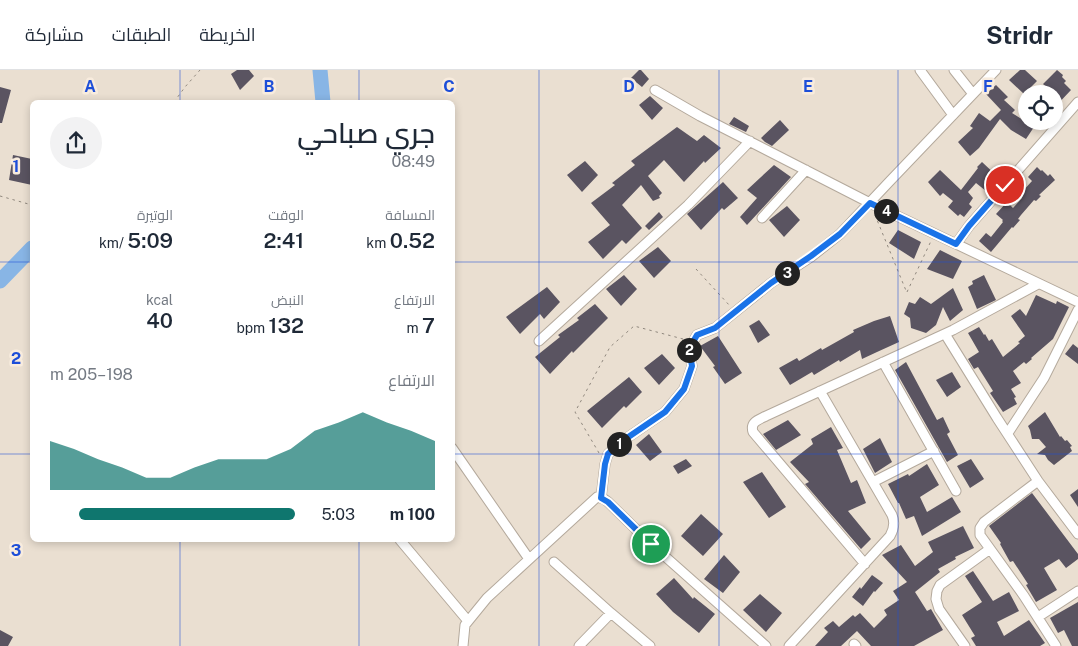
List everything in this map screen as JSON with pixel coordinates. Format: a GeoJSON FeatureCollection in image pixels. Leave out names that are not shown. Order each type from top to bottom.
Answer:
{"type":"FeatureCollection","features":[{"type":"Feature","properties":{"kind":"street"},"geometry":{"type":"LineString","coordinates":[[920,70],[952,115]]}},
{"type":"Feature","properties":{"kind":"street"},"geometry":{"type":"LineString","coordinates":[[954,70],[973,94]]}},
{"type":"Feature","properties":{"kind":"street"},"geometry":{"type":"LineString","coordinates":[[601,498],[608,454],[621,442],[665,412],[684,389],[692,366],[689,349],[697,335],[715,328],[771,283],[840,234],[996,70]]}},
{"type":"Feature","properties":{"kind":"street"},"geometry":{"type":"LineString","coordinates":[[655,90],[700,116],[870,203],[1078,302]]}},
{"type":"Feature","properties":{"kind":"street"},"geometry":{"type":"LineString","coordinates":[[956,244],[969,226],[1078,102]]}},
{"type":"Feature","properties":{"kind":"street"},"geometry":{"type":"LineString","coordinates":[[539,340],[688,205],[750,142]]}},
{"type":"Feature","properties":{"kind":"street"},"geometry":{"type":"LineString","coordinates":[[762,218],[806,170]]}},
{"type":"Feature","properties":{"kind":"street"},"geometry":{"type":"LineString","coordinates":[[865,564],[752,430],[752,424],[945,334],[1038,284]]}},
{"type":"Feature","properties":{"kind":"street"},"geometry":{"type":"LineString","coordinates":[[1008,433],[1044,378],[1078,310]]}},
{"type":"Feature","properties":{"kind":"street"},"geometry":{"type":"LineString","coordinates":[[945,334],[1038,481],[1078,534]]}},
{"type":"Feature","properties":{"kind":"street"},"geometry":{"type":"LineString","coordinates":[[883,362],[956,491]]}},
{"type":"Feature","properties":{"kind":"street"},"geometry":{"type":"LineString","coordinates":[[788,646],[890,536],[894,526],[892,515],[820,391]]}},
{"type":"Feature","properties":{"kind":"street"},"geometry":{"type":"LineString","coordinates":[[873,482],[934,451]]}},
{"type":"Feature","properties":{"kind":"street"},"geometry":{"type":"LineString","coordinates":[[455,452],[529,559]]}},
{"type":"Feature","properties":{"kind":"street"},"geometry":{"type":"LineString","coordinates":[[1038,481],[984,522],[980,528],[980,535],[1038,617],[1056,646]]}},
{"type":"Feature","properties":{"kind":"street"},"geometry":{"type":"LineString","coordinates":[[463,646],[465,624],[487,598],[597,497],[608,502],[651,544],[766,646]]}},
{"type":"Feature","properties":{"kind":"street"},"geometry":{"type":"LineString","coordinates":[[402,542],[468,621]]}},
{"type":"Feature","properties":{"kind":"street"},"geometry":{"type":"LineString","coordinates":[[964,646],[939,609],[936,599],[937,591],[940,585],[990,549]]}},
{"type":"Feature","properties":{"kind":"street"},"geometry":{"type":"LineString","coordinates":[[554,562],[650,646]]}},
{"type":"Feature","properties":{"kind":"street"},"geometry":{"type":"LineString","coordinates":[[1038,617],[1078,591]]}},
{"type":"Feature","properties":{"kind":"street"},"geometry":{"type":"LineString","coordinates":[[579,646],[611,613]]}},
{"type":"Feature","properties":{"kind":"path"},"geometry":{"type":"LineString","coordinates":[[175,100],[200,70]]}},
{"type":"Feature","properties":{"kind":"path"},"geometry":{"type":"LineString","coordinates":[[0,196],[30,204]]}},
{"type":"Feature","properties":{"kind":"path"},"geometry":{"type":"LineString","coordinates":[[870,203],[907,293],[935,234]]}},
{"type":"Feature","properties":{"kind":"path"},"geometry":{"type":"LineString","coordinates":[[696,270],[735,312]]}},
{"type":"Feature","properties":{"kind":"path"},"geometry":{"type":"LineString","coordinates":[[605,464],[575,412],[610,348],[634,326],[693,342]]}},
{"type":"Feature","properties":{"kind":"building"},"geometry":{"type":"Polygon","coordinates":[[[237,70],[249,70],[254,76],[240,90],[231,74],[237,70]]]}},
{"type":"Feature","properties":{"kind":"building"},"geometry":{"type":"Polygon","coordinates":[[[639,70],[649,79],[642,87],[631,78],[639,70]]]}},
{"type":"Feature","properties":{"kind":"building"},"geometry":{"type":"Polygon","coordinates":[[[1020,70],[1025,70],[1037,81],[1033,85],[1018,85],[1018,88],[1009,80],[1020,70]]]}},
{"type":"Feature","properties":{"kind":"building"},"geometry":{"type":"Polygon","coordinates":[[[1057,70],[1063,75],[1062,77],[1066,81],[1064,83],[1071,90],[1063,98],[1063,85],[1043,84],[1057,70]]]}},
{"type":"Feature","properties":{"kind":"building"},"geometry":{"type":"Polygon","coordinates":[[[996,85],[1008,97],[1004,100],[1015,110],[1012,113],[1018,117],[1018,130],[1032,130],[1026,139],[1011,130],[1000,119],[979,148],[970,156],[958,142],[973,128],[970,126],[979,113],[990,121],[1001,110],[986,94],[996,85]]]}},
{"type":"Feature","properties":{"kind":"building"},"geometry":{"type":"Polygon","coordinates":[[[0,87],[11,90],[2,123],[0,123],[0,87]]]}},
{"type":"Feature","properties":{"kind":"building"},"geometry":{"type":"Polygon","coordinates":[[[650,96],[663,108],[652,120],[639,105],[650,96]]]}},
{"type":"Feature","properties":{"kind":"building"},"geometry":{"type":"Polygon","coordinates":[[[734,117],[749,126],[746,132],[729,124],[734,117]]]}},
{"type":"Feature","properties":{"kind":"building"},"geometry":{"type":"Polygon","coordinates":[[[780,120],[789,130],[772,146],[761,138],[780,120]]]}},
{"type":"Feature","properties":{"kind":"building"},"geometry":{"type":"Polygon","coordinates":[[[677,127],[697,141],[704,135],[721,148],[705,163],[704,161],[684,182],[664,160],[648,176],[662,193],[659,196],[660,198],[653,201],[641,185],[622,205],[642,228],[626,244],[622,240],[603,259],[588,242],[610,225],[591,203],[615,185],[612,183],[635,165],[631,161],[677,127]]]}},
{"type":"Feature","properties":{"kind":"building"},"geometry":{"type":"Polygon","coordinates":[[[13,155],[30,159],[30,185],[9,180],[13,155]]]}},
{"type":"Feature","properties":{"kind":"building"},"geometry":{"type":"Polygon","coordinates":[[[585,161],[598,175],[582,192],[567,175],[585,161]]]}},
{"type":"Feature","properties":{"kind":"building"},"geometry":{"type":"Polygon","coordinates":[[[982,162],[998,177],[986,191],[976,183],[968,192],[973,198],[969,204],[972,207],[964,217],[960,214],[958,216],[948,207],[953,201],[943,193],[940,196],[928,182],[940,170],[961,190],[982,162]]]}},
{"type":"Feature","properties":{"kind":"building"},"geometry":{"type":"Polygon","coordinates":[[[774,165],[791,177],[747,225],[740,217],[757,198],[747,190],[774,165]]]}},
{"type":"Feature","properties":{"kind":"building"},"geometry":{"type":"Polygon","coordinates":[[[1037,167],[1048,176],[1050,174],[1055,180],[1039,195],[1041,196],[1036,201],[1034,200],[1018,219],[1020,220],[991,252],[979,241],[986,233],[991,237],[1003,222],[996,214],[1007,202],[1013,208],[1022,198],[1020,196],[1022,192],[1032,181],[1028,177],[1037,167]]]}},
{"type":"Feature","properties":{"kind":"building"},"geometry":{"type":"Polygon","coordinates":[[[723,182],[738,198],[724,210],[722,208],[701,230],[687,214],[723,182]]]}},
{"type":"Feature","properties":{"kind":"building"},"geometry":{"type":"Polygon","coordinates":[[[787,206],[800,220],[784,237],[769,220],[787,206]]]}},
{"type":"Feature","properties":{"kind":"building"},"geometry":{"type":"Polygon","coordinates":[[[659,212],[663,217],[649,230],[645,226],[659,212]]]}},
{"type":"Feature","properties":{"kind":"building"},"geometry":{"type":"Polygon","coordinates":[[[898,230],[921,242],[914,259],[889,243],[898,230]]]}},
{"type":"Feature","properties":{"kind":"building"},"geometry":{"type":"Polygon","coordinates":[[[658,247],[671,261],[654,278],[639,261],[658,247]]]}},
{"type":"Feature","properties":{"kind":"building"},"geometry":{"type":"Polygon","coordinates":[[[940,250],[962,261],[953,279],[927,269],[940,250]]]}},
{"type":"Feature","properties":{"kind":"building"},"geometry":{"type":"Polygon","coordinates":[[[624,275],[637,289],[621,306],[606,289],[624,275]]]}},
{"type":"Feature","properties":{"kind":"building"},"geometry":{"type":"Polygon","coordinates":[[[984,275],[996,300],[977,309],[968,287],[973,284],[972,281],[984,275]]]}},
{"type":"Feature","properties":{"kind":"building"},"geometry":{"type":"Polygon","coordinates":[[[547,287],[560,302],[544,319],[540,314],[520,334],[506,317],[547,287]]]}},
{"type":"Feature","properties":{"kind":"building"},"geometry":{"type":"Polygon","coordinates":[[[953,288],[963,310],[950,321],[943,307],[936,325],[926,333],[911,328],[910,318],[904,314],[909,302],[915,304],[920,297],[931,304],[953,288]]]}},
{"type":"Feature","properties":{"kind":"building"},"geometry":{"type":"Polygon","coordinates":[[[1036,295],[1056,304],[1057,301],[1069,307],[1053,339],[1026,364],[1024,362],[1013,371],[1021,383],[1011,389],[1016,397],[1014,398],[1017,404],[1003,412],[990,393],[993,391],[978,367],[974,369],[968,359],[979,352],[968,333],[979,327],[989,341],[992,339],[1003,357],[1020,343],[1018,342],[1025,336],[1011,316],[1020,309],[1026,316],[1036,295]]]}},
{"type":"Feature","properties":{"kind":"building"},"geometry":{"type":"Polygon","coordinates":[[[595,304],[608,318],[550,374],[535,357],[560,337],[558,335],[579,320],[577,318],[595,304]]]}},
{"type":"Feature","properties":{"kind":"building"},"geometry":{"type":"Polygon","coordinates":[[[890,316],[899,342],[862,359],[860,350],[814,375],[812,372],[790,385],[779,368],[797,358],[799,361],[821,348],[822,350],[854,332],[853,330],[890,316]]]}},
{"type":"Feature","properties":{"kind":"building"},"geometry":{"type":"Polygon","coordinates":[[[759,320],[770,335],[758,343],[749,326],[759,320]]]}},
{"type":"Feature","properties":{"kind":"building"},"geometry":{"type":"Polygon","coordinates":[[[718,336],[742,373],[725,384],[713,367],[715,366],[700,346],[718,336]]]}},
{"type":"Feature","properties":{"kind":"building"},"geometry":{"type":"Polygon","coordinates":[[[1073,344],[1078,348],[1078,364],[1065,354],[1073,344]]]}},
{"type":"Feature","properties":{"kind":"building"},"geometry":{"type":"Polygon","coordinates":[[[662,354],[675,368],[659,385],[644,368],[662,354]]]}},
{"type":"Feature","properties":{"kind":"building"},"geometry":{"type":"Polygon","coordinates":[[[906,362],[937,420],[943,417],[950,432],[947,434],[958,455],[947,462],[895,370],[906,362]]]}},
{"type":"Feature","properties":{"kind":"building"},"geometry":{"type":"Polygon","coordinates":[[[952,372],[961,387],[947,397],[936,380],[952,372]]]}},
{"type":"Feature","properties":{"kind":"building"},"geometry":{"type":"Polygon","coordinates":[[[629,377],[642,392],[626,408],[624,406],[602,428],[587,411],[629,377]]]}},
{"type":"Feature","properties":{"kind":"building"},"geometry":{"type":"Polygon","coordinates":[[[1045,412],[1060,437],[1065,441],[1067,440],[1072,446],[1070,447],[1072,451],[1054,465],[1045,455],[1037,454],[1046,447],[1039,439],[1032,439],[1028,426],[1045,412]]]}},
{"type":"Feature","properties":{"kind":"building"},"geometry":{"type":"Polygon","coordinates":[[[788,420],[801,435],[776,450],[763,434],[788,420]]]}},
{"type":"Feature","properties":{"kind":"building"},"geometry":{"type":"Polygon","coordinates":[[[831,427],[843,448],[837,450],[851,483],[857,480],[866,503],[848,511],[871,539],[861,549],[805,484],[809,482],[790,462],[813,444],[811,439],[831,427]]]}},
{"type":"Feature","properties":{"kind":"building"},"geometry":{"type":"Polygon","coordinates":[[[649,434],[662,452],[650,461],[636,445],[649,434]]]}},
{"type":"Feature","properties":{"kind":"building"},"geometry":{"type":"Polygon","coordinates":[[[880,438],[892,462],[875,473],[863,449],[880,438]]]}},
{"type":"Feature","properties":{"kind":"building"},"geometry":{"type":"Polygon","coordinates":[[[686,459],[692,466],[678,474],[673,466],[686,459]]]}},
{"type":"Feature","properties":{"kind":"building"},"geometry":{"type":"Polygon","coordinates":[[[971,459],[984,479],[970,488],[957,466],[971,459]]]}},
{"type":"Feature","properties":{"kind":"building"},"geometry":{"type":"Polygon","coordinates":[[[927,464],[939,485],[920,497],[927,512],[952,497],[961,512],[922,536],[914,516],[906,519],[888,484],[908,474],[909,476],[927,464]]]}},
{"type":"Feature","properties":{"kind":"building"},"geometry":{"type":"Polygon","coordinates":[[[762,472],[786,507],[769,518],[743,482],[762,472]]]}},
{"type":"Feature","properties":{"kind":"building"},"geometry":{"type":"Polygon","coordinates":[[[1078,489],[1078,507],[1070,495],[1078,489]]]}},
{"type":"Feature","properties":{"kind":"building"},"geometry":{"type":"Polygon","coordinates":[[[1032,493],[1078,554],[1078,559],[1066,568],[1059,559],[1044,568],[1057,590],[1036,602],[1026,585],[1028,584],[1013,561],[1010,562],[1001,543],[989,526],[1032,493]]]}},
{"type":"Feature","properties":{"kind":"building"},"geometry":{"type":"Polygon","coordinates":[[[701,514],[723,534],[703,556],[681,536],[701,514]]]}},
{"type":"Feature","properties":{"kind":"building"},"geometry":{"type":"Polygon","coordinates":[[[963,526],[974,548],[955,557],[956,559],[938,569],[940,572],[915,592],[927,611],[931,609],[943,630],[914,646],[871,646],[857,631],[841,646],[815,646],[828,632],[824,628],[833,621],[839,627],[853,615],[855,617],[860,613],[874,628],[887,615],[884,610],[899,600],[893,591],[907,582],[882,555],[901,545],[915,566],[933,552],[928,542],[963,526]]]}},
{"type":"Feature","properties":{"kind":"building"},"geometry":{"type":"Polygon","coordinates":[[[724,555],[740,572],[723,593],[704,579],[724,555]]]}},
{"type":"Feature","properties":{"kind":"building"},"geometry":{"type":"Polygon","coordinates":[[[973,571],[993,601],[1009,592],[1019,611],[997,622],[1004,636],[1029,620],[1045,643],[1040,646],[976,646],[971,638],[975,636],[962,615],[982,602],[965,576],[973,571]]]}},
{"type":"Feature","properties":{"kind":"building"},"geometry":{"type":"Polygon","coordinates":[[[872,575],[883,583],[874,591],[863,606],[852,597],[872,575]]]}},
{"type":"Feature","properties":{"kind":"building"},"geometry":{"type":"Polygon","coordinates":[[[674,578],[693,599],[694,597],[715,614],[699,633],[673,612],[656,594],[674,578]]]}},
{"type":"Feature","properties":{"kind":"building"},"geometry":{"type":"Polygon","coordinates":[[[760,594],[782,613],[766,632],[743,610],[760,594]]]}},
{"type":"Feature","properties":{"kind":"building"},"geometry":{"type":"Polygon","coordinates":[[[1078,602],[1078,646],[1072,646],[1064,630],[1058,633],[1050,618],[1078,602]]]}},
{"type":"Feature","properties":{"kind":"building"},"geometry":{"type":"Polygon","coordinates":[[[0,630],[13,637],[8,646],[0,646],[0,630]]]}},
{"type":"Feature","properties":{"kind":"waterway"},"geometry":{"type":"LineString","coordinates":[[320,70],[323,100]]}},
{"type":"Feature","properties":{"kind":"waterway"},"geometry":{"type":"LineString","coordinates":[[0,281],[30,250]]}},
{"type":"Feature","properties":{"kind":"route"},"geometry":{"type":"LineString","coordinates":[[651,544],[608,502],[601,498],[605,464],[608,454],[621,442],[665,412],[684,389],[692,366],[689,349],[697,335],[715,328],[771,283],[840,234],[870,203],[956,244],[1005,185]]}}]}
